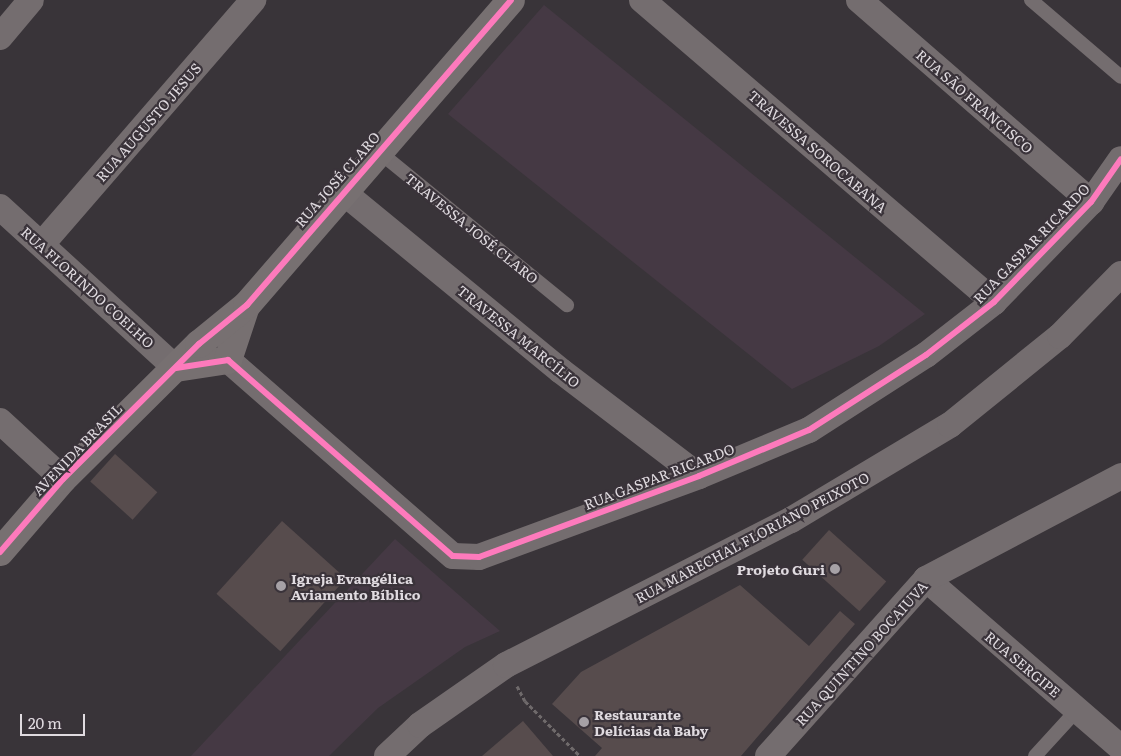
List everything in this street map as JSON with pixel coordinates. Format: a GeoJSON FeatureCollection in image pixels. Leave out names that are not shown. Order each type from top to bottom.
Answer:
{"type":"FeatureCollection","features":[{"type":"Feature","properties":{"kind":"street"},"geometry":{"type":"LineString","coordinates":[[0,37],[30,0]]}},
{"type":"Feature","properties":{"kind":"street","name":"RUA AUGUSTO JESUS"},"geometry":{"type":"LineString","coordinates":[[42,244],[253,0]]}},
{"type":"Feature","properties":{"kind":"street","name":"TRAVESSA SOROCABANA"},"geometry":{"type":"LineString","coordinates":[[642,0],[994,302]]}},
{"type":"Feature","properties":{"kind":"street","name":"RUA SÃO FRANCISCO"},"geometry":{"type":"LineString","coordinates":[[859,0],[1091,202]]}},
{"type":"Feature","properties":{"kind":"street","name":"RUA JOSÉ CLARO"},"geometry":{"type":"LineString","coordinates":[[176,368],[199,344],[247,304],[503,3]]}},
{"type":"Feature","properties":{"kind":"street","name":"RUA GASPAR RICARDO"},"geometry":{"type":"LineString","coordinates":[[228,360],[453,556],[479,557],[699,476],[809,430],[926,355],[994,302],[1091,202],[1121,159]]}},
{"type":"Feature","properties":{"kind":"street","name":"TRAVESSA MARCÍLIO"},"geometry":{"type":"LineString","coordinates":[[343,192],[561,372],[699,476]]}},
{"type":"Feature","properties":{"kind":"street","name":"RUA FLORINDO COELHO"},"geometry":{"type":"LineString","coordinates":[[0,207],[176,368]]}},
{"type":"Feature","properties":{"kind":"street","name":"RUA MARECHAL FLORIANO PEIXOTO"},"geometry":{"type":"LineString","coordinates":[[387,756],[420,726],[506,665],[791,520],[894,462],[950,425],[1015,375],[1060,336],[1121,274]]}},
{"type":"Feature","properties":{"kind":"street","name":"RUA JOSÉ CLARO"},"geometry":{"type":"LineString","coordinates":[[228,360],[234,333],[247,304]]}},
{"type":"Feature","properties":{"kind":"street"},"geometry":{"type":"LineString","coordinates":[[176,368],[228,360]]}},
{"type":"Feature","properties":{"kind":"street","name":"AVENIDA BRASIL"},"geometry":{"type":"LineString","coordinates":[[0,552],[63,479],[176,368]]}},
{"type":"Feature","properties":{"kind":"street"},"geometry":{"type":"LineString","coordinates":[[0,421],[63,479]]}},
{"type":"Feature","properties":{"kind":"street","name":"RUA QUINTINO BOCAIUVA"},"geometry":{"type":"LineString","coordinates":[[768,756],[926,579],[1121,476]]}},
{"type":"Feature","properties":{"kind":"street","name":"RUA SERGIPE"},"geometry":{"type":"LineString","coordinates":[[926,579],[1121,748]]}},
{"type":"Feature","properties":{"kind":"lane"},"geometry":{"type":"LineString","coordinates":[[1031,0],[1121,77]]}},
{"type":"Feature","properties":{"kind":"lane","name":"TRAVESSA JOSÉ CLARO"},"geometry":{"type":"LineString","coordinates":[[378,151],[567,305]]}},
{"type":"Feature","properties":{"kind":"lane"},"geometry":{"type":"LineString","coordinates":[[1035,756],[1077,710]]}},
{"type":"Feature","properties":{"kind":"path"},"geometry":{"type":"LineString","coordinates":[[506,665],[525,701],[580,756]]}},
{"type":"Feature","properties":{"kind":"shaded area"},"geometry":{"type":"Polygon","coordinates":[[[544,5],[925,314],[879,346],[792,389],[448,114],[544,5]]]}},
{"type":"Feature","properties":{"kind":"shaded area"},"geometry":{"type":"Polygon","coordinates":[[[395,539],[500,631],[465,647],[378,708],[329,756],[191,756],[395,539]]]}},
{"type":"Feature","properties":{"kind":"building"},"geometry":{"type":"Polygon","coordinates":[[[115,454],[157,492],[133,520],[90,481],[115,454]]]}},
{"type":"Feature","properties":{"kind":"building","name":"Igreja Evangélica Aviamento Bíblico"},"geometry":{"type":"Polygon","coordinates":[[[282,521],[346,579],[280,651],[216,594],[282,521]]]}},
{"type":"Feature","properties":{"kind":"building","name":"Projeto Guri"},"geometry":{"type":"Polygon","coordinates":[[[829,530],[886,582],[859,611],[802,560],[829,530]]]}},
{"type":"Feature","properties":{"kind":"building"},"geometry":{"type":"Polygon","coordinates":[[[740,585],[809,646],[840,611],[855,624],[741,756],[595,756],[602,748],[552,704],[581,672],[740,585]]]}},
{"type":"Feature","properties":{"kind":"building"},"geometry":{"type":"Polygon","coordinates":[[[523,721],[553,756],[482,756],[523,721]]]}},
{"type":"Feature","properties":{"kind":"cycle path"},"geometry":{"type":"LineString","coordinates":[[0,552],[63,479],[199,344],[247,305],[511,0]]}},
{"type":"Feature","properties":{"kind":"cycle path"},"geometry":{"type":"LineString","coordinates":[[176,368],[228,360],[453,556],[479,557],[699,476],[809,430],[926,355],[994,302],[1091,202],[1121,159]]}},
{"type":"Feature","properties":{"kind":"place","name":"Projeto Guri"},"geometry":{"type":"Point","coordinates":[835,569]}},
{"type":"Feature","properties":{"kind":"place","name":"Igreja Evangélica Aviamento Bíblico"},"geometry":{"type":"Point","coordinates":[281,586]}},
{"type":"Feature","properties":{"kind":"place","name":"Restaurante Delícias da Baby"},"geometry":{"type":"Point","coordinates":[584,722]}}]}
